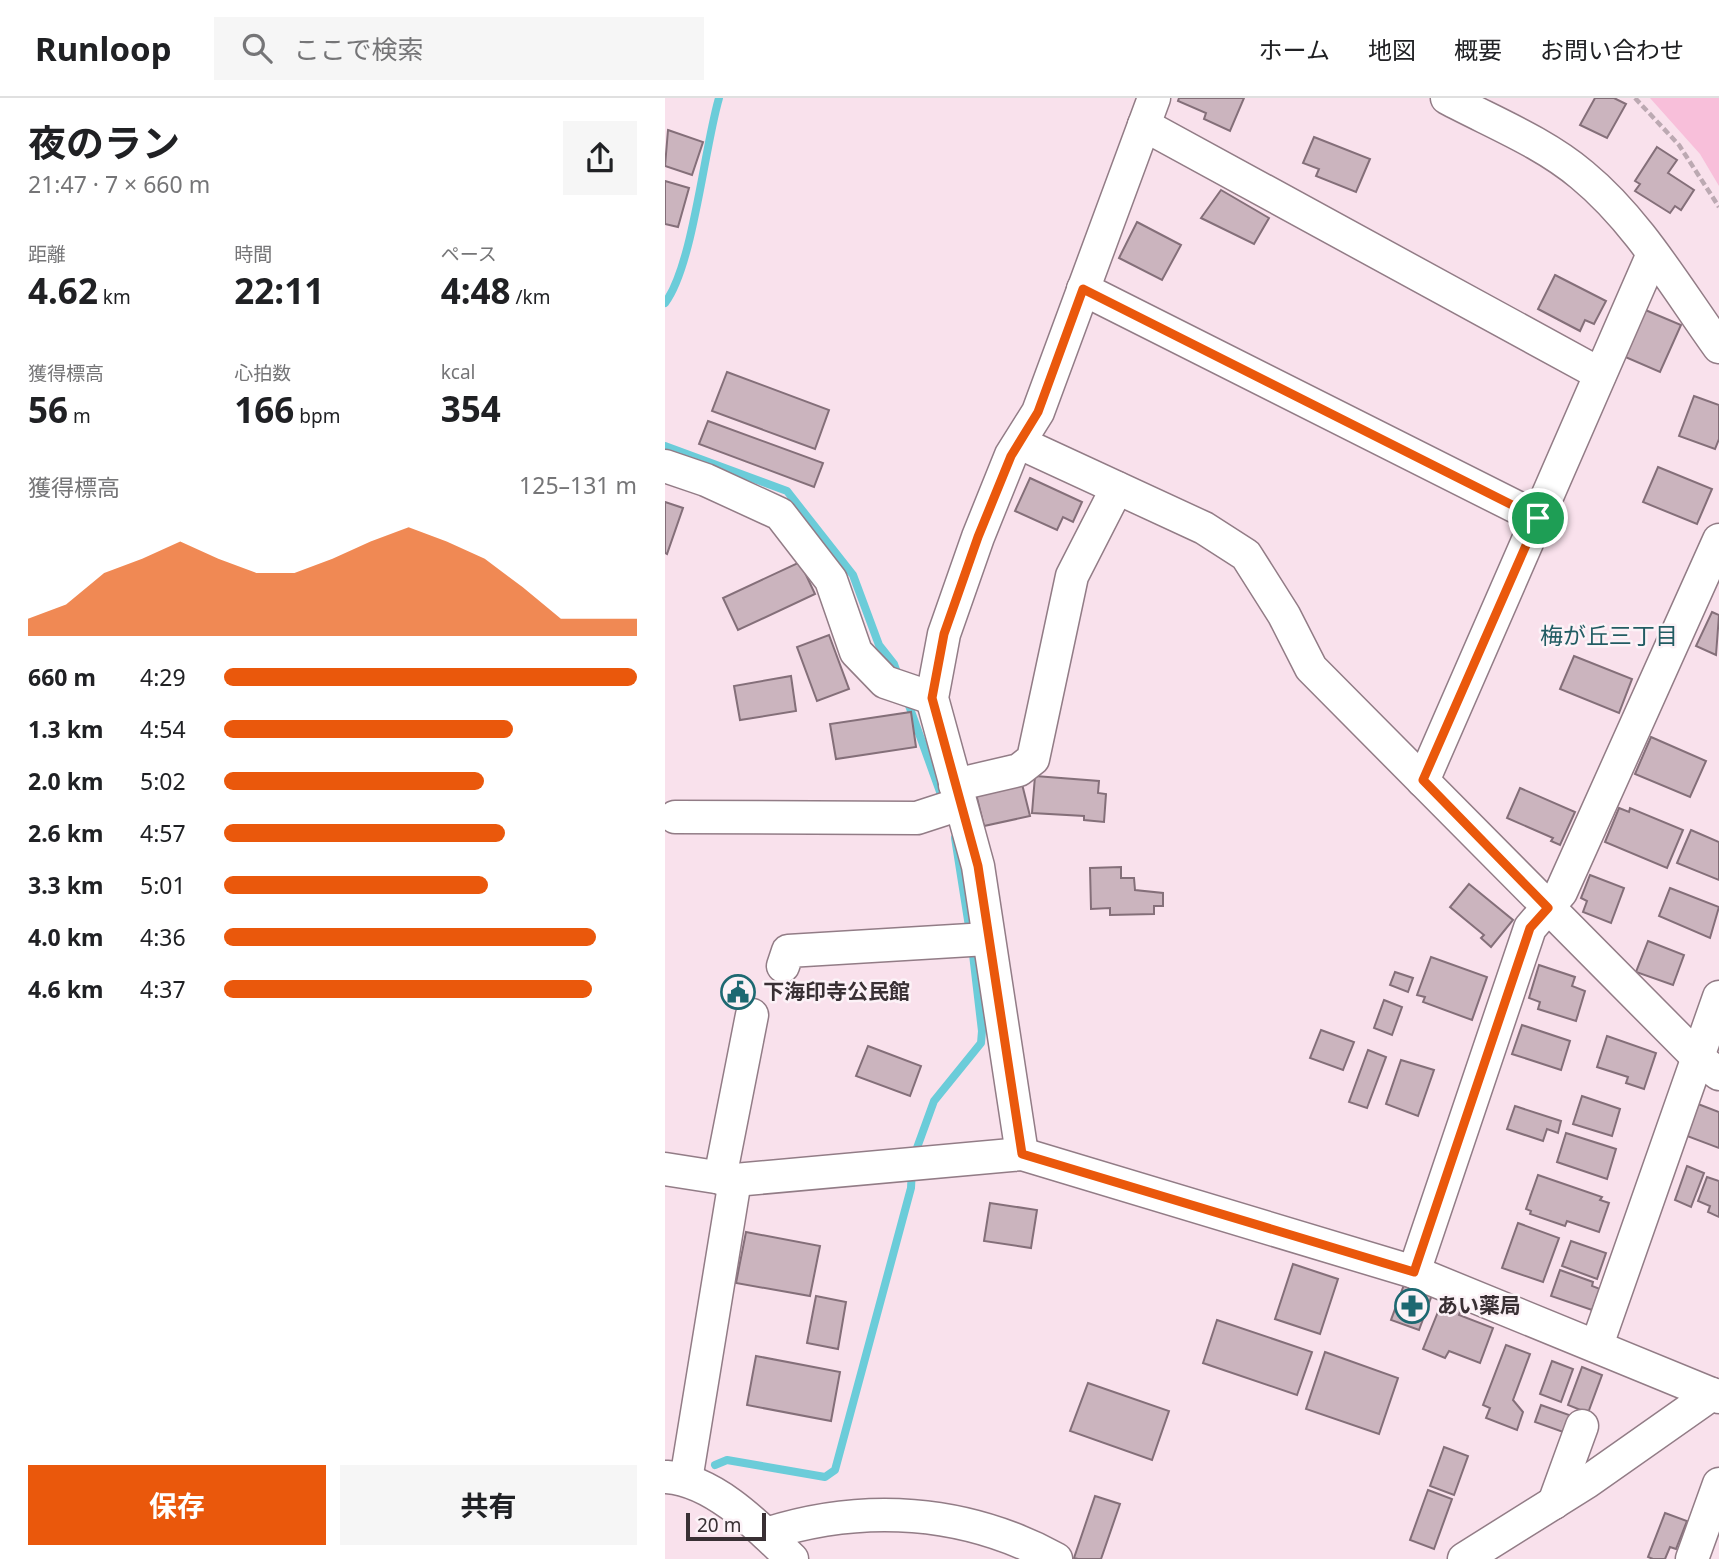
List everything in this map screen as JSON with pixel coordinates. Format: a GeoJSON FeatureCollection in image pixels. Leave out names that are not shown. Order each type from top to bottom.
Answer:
{"type":"FeatureCollection","features":[{"type":"Feature","properties":{"kind":"street"},"geometry":{"type":"LineString","coordinates":[[1447,98],[1549,152],[1574,169],[1611,203],[1719,347]]}},
{"type":"Feature","properties":{"kind":"street"},"geometry":{"type":"LineString","coordinates":[[1022,1154],[987,939],[978,866],[932,698],[944,634],[974,549],[1011,456],[1038,412],[1149,111],[1601,374]]}},
{"type":"Feature","properties":{"kind":"street"},"geometry":{"type":"LineString","coordinates":[[1423,780],[1652,256]]}},
{"type":"Feature","properties":{"kind":"street"},"geometry":{"type":"LineString","coordinates":[[1083,289],[1538,518]]}},
{"type":"Feature","properties":{"kind":"street"},"geometry":{"type":"LineString","coordinates":[[1020,443],[1204,528],[1245,555],[1285,615],[1311,668],[1548,908],[1709,1066]]}},
{"type":"Feature","properties":{"kind":"street"},"geometry":{"type":"LineString","coordinates":[[665,466],[706,480],[779,514],[831,580],[856,652],[885,681],[932,698]]}},
{"type":"Feature","properties":{"kind":"street"},"geometry":{"type":"LineString","coordinates":[[675,817],[917,818],[957,794],[1019,770],[1033,759],[1072,576],[1117,488]]}},
{"type":"Feature","properties":{"kind":"street"},"geometry":{"type":"LineString","coordinates":[[1414,1272],[1530,928],[1561,892],[1719,540]]}},
{"type":"Feature","properties":{"kind":"street"},"geometry":{"type":"LineString","coordinates":[[783,966],[788,951],[987,939]]}},
{"type":"Feature","properties":{"kind":"street"},"geometry":{"type":"LineString","coordinates":[[1597,1345],[1709,1066],[1719,997]]}},
{"type":"Feature","properties":{"kind":"street"},"geometry":{"type":"LineString","coordinates":[[752,1015],[728,1179],[675,1479],[711,1492],[766,1534],[792,1559]]}},
{"type":"Feature","properties":{"kind":"street"},"geometry":{"type":"LineString","coordinates":[[665,1169],[728,1179],[1022,1154],[1414,1272],[1716,1395]]}},
{"type":"Feature","properties":{"kind":"street"},"geometry":{"type":"LineString","coordinates":[[1464,1559],[1554,1503],[1716,1395]]}},
{"type":"Feature","properties":{"kind":"street"},"geometry":{"type":"LineString","coordinates":[[1554,1503],[1582,1426]]}},
{"type":"Feature","properties":{"kind":"street"},"geometry":{"type":"LineString","coordinates":[[1692,1559],[1719,1484]]}},
{"type":"Feature","properties":{"kind":"street"},"geometry":{"type":"LineString","coordinates":[[766,1534],[822,1518],[881,1514],[941,1518],[991,1546],[1056,1559]]}},
{"type":"Feature","properties":{"kind":"path"},"geometry":{"type":"LineString","coordinates":[[1636,98],[1679,145],[1719,207]]}},
{"type":"Feature","properties":{"kind":"shaded area"},"geometry":{"type":"Polygon","coordinates":[[[1650,98],[1719,98],[1719,186],[1700,154],[1650,98]]]}},
{"type":"Feature","properties":{"kind":"building"},"geometry":{"type":"Polygon","coordinates":[[[1179,98],[1244,98],[1230,131],[1204,119],[1206,113],[1178,101],[1179,98]]]}},
{"type":"Feature","properties":{"kind":"building"},"geometry":{"type":"Polygon","coordinates":[[[1595,98],[1614,98],[1626,104],[1607,138],[1580,125],[1595,98]]]}},
{"type":"Feature","properties":{"kind":"building"},"geometry":{"type":"Polygon","coordinates":[[[668,130],[703,142],[692,175],[665,166],[668,130]]]}},
{"type":"Feature","properties":{"kind":"building"},"geometry":{"type":"Polygon","coordinates":[[[1314,137],[1370,159],[1356,192],[1316,176],[1319,169],[1303,163],[1314,137]]]}},
{"type":"Feature","properties":{"kind":"building"},"geometry":{"type":"Polygon","coordinates":[[[1657,147],[1677,160],[1668,173],[1694,190],[1681,210],[1675,206],[1670,213],[1635,191],[1640,184],[1635,181],[1657,147]]]}},
{"type":"Feature","properties":{"kind":"building"},"geometry":{"type":"Polygon","coordinates":[[[665,181],[689,188],[678,227],[665,224],[665,181]]]}},
{"type":"Feature","properties":{"kind":"building"},"geometry":{"type":"Polygon","coordinates":[[[1221,190],[1269,218],[1254,244],[1201,218],[1221,190]]]}},
{"type":"Feature","properties":{"kind":"building"},"geometry":{"type":"Polygon","coordinates":[[[1137,222],[1181,245],[1162,280],[1119,258],[1137,222]]]}},
{"type":"Feature","properties":{"kind":"building"},"geometry":{"type":"Polygon","coordinates":[[[1555,275],[1606,301],[1594,324],[1585,320],[1580,331],[1538,309],[1555,275]]]}},
{"type":"Feature","properties":{"kind":"building"},"geometry":{"type":"Polygon","coordinates":[[[1643,309],[1681,325],[1660,372],[1623,356],[1643,309]]]}},
{"type":"Feature","properties":{"kind":"building"},"geometry":{"type":"Polygon","coordinates":[[[727,372],[829,410],[815,449],[712,411],[727,372]]]}},
{"type":"Feature","properties":{"kind":"building"},"geometry":{"type":"Polygon","coordinates":[[[1694,396],[1719,405],[1719,439],[1715,449],[1679,436],[1694,396]]]}},
{"type":"Feature","properties":{"kind":"building"},"geometry":{"type":"Polygon","coordinates":[[[708,421],[823,463],[814,487],[699,444],[708,421]]]}},
{"type":"Feature","properties":{"kind":"building"},"geometry":{"type":"Polygon","coordinates":[[[1658,467],[1712,489],[1697,524],[1643,502],[1658,467]]]}},
{"type":"Feature","properties":{"kind":"building"},"geometry":{"type":"Polygon","coordinates":[[[1030,478],[1082,502],[1073,522],[1063,517],[1057,530],[1015,511],[1030,478]]]}},
{"type":"Feature","properties":{"kind":"building"},"geometry":{"type":"Polygon","coordinates":[[[665,502],[683,508],[667,554],[665,553],[665,502]]]}},
{"type":"Feature","properties":{"kind":"building"},"geometry":{"type":"Polygon","coordinates":[[[800,562],[815,594],[738,630],[723,598],[800,562]]]}},
{"type":"Feature","properties":{"kind":"building"},"geometry":{"type":"Polygon","coordinates":[[[1712,612],[1719,615],[1716,655],[1696,646],[1712,612]]]}},
{"type":"Feature","properties":{"kind":"building"},"geometry":{"type":"Polygon","coordinates":[[[829,635],[849,689],[817,701],[797,647],[829,635]]]}},
{"type":"Feature","properties":{"kind":"building"},"geometry":{"type":"Polygon","coordinates":[[[1574,656],[1632,679],[1619,713],[1560,689],[1574,656]]]}},
{"type":"Feature","properties":{"kind":"building"},"geometry":{"type":"Polygon","coordinates":[[[791,676],[796,711],[740,720],[734,686],[791,676]]]}},
{"type":"Feature","properties":{"kind":"building"},"geometry":{"type":"Polygon","coordinates":[[[911,712],[916,747],[836,759],[830,724],[911,712]]]}},
{"type":"Feature","properties":{"kind":"building"},"geometry":{"type":"Polygon","coordinates":[[[1651,737],[1706,761],[1690,797],[1635,774],[1651,737]]]}},
{"type":"Feature","properties":{"kind":"building"},"geometry":{"type":"Polygon","coordinates":[[[1035,776],[1099,781],[1098,793],[1106,794],[1104,822],[1084,820],[1084,816],[1032,813],[1035,776]]]}},
{"type":"Feature","properties":{"kind":"building"},"geometry":{"type":"Polygon","coordinates":[[[1022,784],[1030,816],[984,826],[976,794],[1022,784]]]}},
{"type":"Feature","properties":{"kind":"building"},"geometry":{"type":"Polygon","coordinates":[[[1520,788],[1575,812],[1560,845],[1551,841],[1553,838],[1507,818],[1520,788]]]}},
{"type":"Feature","properties":{"kind":"building"},"geometry":{"type":"Polygon","coordinates":[[[1619,808],[1629,812],[1630,808],[1683,830],[1667,868],[1605,842],[1619,808]]]}},
{"type":"Feature","properties":{"kind":"building"},"geometry":{"type":"Polygon","coordinates":[[[1691,830],[1719,842],[1719,880],[1677,863],[1691,830]]]}},
{"type":"Feature","properties":{"kind":"building"},"geometry":{"type":"Polygon","coordinates":[[[1121,867],[1121,878],[1134,878],[1135,890],[1163,893],[1163,906],[1154,906],[1154,914],[1110,915],[1110,908],[1091,909],[1090,868],[1121,867]]]}},
{"type":"Feature","properties":{"kind":"building"},"geometry":{"type":"Polygon","coordinates":[[[1590,875],[1624,888],[1611,923],[1583,912],[1587,901],[1581,898],[1590,875]]]}},
{"type":"Feature","properties":{"kind":"building"},"geometry":{"type":"Polygon","coordinates":[[[1469,884],[1513,920],[1491,947],[1481,938],[1484,935],[1450,907],[1469,884]]]}},
{"type":"Feature","properties":{"kind":"building"},"geometry":{"type":"Polygon","coordinates":[[[1670,888],[1719,907],[1710,938],[1659,916],[1670,888]]]}},
{"type":"Feature","properties":{"kind":"building"},"geometry":{"type":"Polygon","coordinates":[[[1648,941],[1684,955],[1673,985],[1636,972],[1648,941]]]}},
{"type":"Feature","properties":{"kind":"building"},"geometry":{"type":"Polygon","coordinates":[[[1431,957],[1487,977],[1472,1020],[1423,1002],[1425,997],[1417,995],[1431,957]]]}},
{"type":"Feature","properties":{"kind":"building"},"geometry":{"type":"Polygon","coordinates":[[[1539,965],[1575,977],[1572,986],[1585,991],[1576,1021],[1538,1009],[1540,1002],[1529,998],[1539,965]]]}},
{"type":"Feature","properties":{"kind":"building"},"geometry":{"type":"Polygon","coordinates":[[[1395,972],[1413,978],[1408,992],[1390,985],[1395,972]]]}},
{"type":"Feature","properties":{"kind":"building"},"geometry":{"type":"Polygon","coordinates":[[[1384,1000],[1402,1007],[1392,1035],[1374,1028],[1384,1000]]]}},
{"type":"Feature","properties":{"kind":"building"},"geometry":{"type":"Polygon","coordinates":[[[1522,1025],[1570,1041],[1561,1070],[1512,1054],[1522,1025]]]}},
{"type":"Feature","properties":{"kind":"building"},"geometry":{"type":"Polygon","coordinates":[[[1321,1030],[1354,1042],[1343,1070],[1310,1058],[1321,1030]]]}},
{"type":"Feature","properties":{"kind":"building"},"geometry":{"type":"Polygon","coordinates":[[[1607,1036],[1656,1053],[1644,1089],[1626,1083],[1628,1077],[1597,1067],[1607,1036]]]}},
{"type":"Feature","properties":{"kind":"building"},"geometry":{"type":"Polygon","coordinates":[[[868,1046],[921,1066],[910,1096],[856,1076],[868,1046]]]}},
{"type":"Feature","properties":{"kind":"building"},"geometry":{"type":"Polygon","coordinates":[[[1368,1050],[1386,1057],[1367,1108],[1349,1102],[1368,1050]]]}},
{"type":"Feature","properties":{"kind":"building"},"geometry":{"type":"Polygon","coordinates":[[[1401,1060],[1434,1070],[1418,1116],[1386,1104],[1401,1060]]]}},
{"type":"Feature","properties":{"kind":"building"},"geometry":{"type":"Polygon","coordinates":[[[1582,1096],[1620,1109],[1612,1136],[1573,1124],[1582,1096]]]}},
{"type":"Feature","properties":{"kind":"building"},"geometry":{"type":"Polygon","coordinates":[[[1698,1104],[1719,1112],[1719,1148],[1687,1136],[1698,1104]]]}},
{"type":"Feature","properties":{"kind":"building"},"geometry":{"type":"Polygon","coordinates":[[[1515,1106],[1561,1121],[1558,1133],[1547,1129],[1543,1141],[1507,1129],[1515,1106]]]}},
{"type":"Feature","properties":{"kind":"building"},"geometry":{"type":"Polygon","coordinates":[[[1566,1133],[1616,1149],[1607,1179],[1557,1162],[1566,1133]]]}},
{"type":"Feature","properties":{"kind":"building"},"geometry":{"type":"Polygon","coordinates":[[[1687,1166],[1704,1173],[1691,1207],[1675,1200],[1687,1166]]]}},
{"type":"Feature","properties":{"kind":"building"},"geometry":{"type":"Polygon","coordinates":[[[1538,1175],[1602,1197],[1600,1200],[1609,1203],[1599,1232],[1567,1221],[1565,1226],[1530,1214],[1531,1211],[1526,1209],[1538,1175]]]}},
{"type":"Feature","properties":{"kind":"building"},"geometry":{"type":"Polygon","coordinates":[[[1707,1177],[1719,1181],[1719,1217],[1708,1212],[1710,1206],[1698,1201],[1707,1177]]]}},
{"type":"Feature","properties":{"kind":"building"},"geometry":{"type":"Polygon","coordinates":[[[990,1203],[1037,1210],[1031,1248],[984,1241],[990,1203]]]}},
{"type":"Feature","properties":{"kind":"building"},"geometry":{"type":"Polygon","coordinates":[[[1518,1223],[1559,1238],[1543,1282],[1502,1268],[1518,1223]]]}},
{"type":"Feature","properties":{"kind":"building"},"geometry":{"type":"Polygon","coordinates":[[[746,1232],[820,1246],[810,1296],[736,1283],[746,1232]]]}},
{"type":"Feature","properties":{"kind":"building"},"geometry":{"type":"Polygon","coordinates":[[[1571,1241],[1606,1253],[1597,1279],[1562,1266],[1571,1241]]]}},
{"type":"Feature","properties":{"kind":"building"},"geometry":{"type":"Polygon","coordinates":[[[1293,1264],[1338,1279],[1320,1334],[1275,1319],[1293,1264]]]}},
{"type":"Feature","properties":{"kind":"building"},"geometry":{"type":"Polygon","coordinates":[[[1560,1270],[1593,1282],[1592,1286],[1600,1289],[1592,1310],[1551,1296],[1560,1270]]]}},
{"type":"Feature","properties":{"kind":"building","name":"あい薬局"},"geometry":{"type":"Polygon","coordinates":[[[1405,1282],[1433,1292],[1419,1330],[1391,1320],[1405,1282]]]}},
{"type":"Feature","properties":{"kind":"building"},"geometry":{"type":"Polygon","coordinates":[[[816,1296],[846,1302],[838,1349],[807,1343],[816,1296]]]}},
{"type":"Feature","properties":{"kind":"building"},"geometry":{"type":"Polygon","coordinates":[[[1442,1302],[1461,1310],[1459,1315],[1493,1328],[1480,1363],[1449,1351],[1445,1358],[1423,1349],[1442,1302]]]}},
{"type":"Feature","properties":{"kind":"building"},"geometry":{"type":"Polygon","coordinates":[[[1217,1320],[1312,1352],[1297,1395],[1203,1363],[1217,1320]]]}},
{"type":"Feature","properties":{"kind":"building"},"geometry":{"type":"Polygon","coordinates":[[[1506,1345],[1530,1354],[1513,1400],[1523,1412],[1517,1430],[1486,1418],[1490,1408],[1483,1405],[1506,1345]]]}},
{"type":"Feature","properties":{"kind":"building"},"geometry":{"type":"Polygon","coordinates":[[[1325,1352],[1398,1378],[1379,1434],[1306,1409],[1325,1352]]]}},
{"type":"Feature","properties":{"kind":"building"},"geometry":{"type":"Polygon","coordinates":[[[756,1356],[840,1372],[831,1421],[747,1405],[756,1356]]]}},
{"type":"Feature","properties":{"kind":"building"},"geometry":{"type":"Polygon","coordinates":[[[1552,1361],[1573,1369],[1561,1402],[1540,1394],[1552,1361]]]}},
{"type":"Feature","properties":{"kind":"building"},"geometry":{"type":"Polygon","coordinates":[[[1582,1367],[1602,1375],[1588,1413],[1568,1405],[1582,1367]]]}},
{"type":"Feature","properties":{"kind":"building"},"geometry":{"type":"Polygon","coordinates":[[[1088,1383],[1169,1411],[1152,1460],[1070,1431],[1088,1383]]]}},
{"type":"Feature","properties":{"kind":"building"},"geometry":{"type":"Polygon","coordinates":[[[1541,1405],[1572,1416],[1566,1433],[1535,1422],[1541,1405]]]}},
{"type":"Feature","properties":{"kind":"building"},"geometry":{"type":"Polygon","coordinates":[[[1444,1447],[1468,1456],[1454,1495],[1430,1486],[1444,1447]]]}},
{"type":"Feature","properties":{"kind":"building"},"geometry":{"type":"Polygon","coordinates":[[[1428,1490],[1452,1499],[1434,1549],[1410,1540],[1428,1490]]]}},
{"type":"Feature","properties":{"kind":"building"},"geometry":{"type":"Polygon","coordinates":[[[1095,1496],[1120,1504],[1101,1559],[1074,1558],[1095,1496]]]}},
{"type":"Feature","properties":{"kind":"building"},"geometry":{"type":"Polygon","coordinates":[[[1665,1513],[1687,1521],[1676,1549],[1670,1547],[1665,1559],[1653,1559],[1648,1557],[1665,1513]]]}},
{"type":"Feature","properties":{"kind":"waterway"},"geometry":{"type":"LineString","coordinates":[[665,303],[675,286],[683,263],[719,98]]}},
{"type":"Feature","properties":{"kind":"waterway"},"geometry":{"type":"LineString","coordinates":[[665,446],[787,491],[853,575],[879,645],[894,664],[899,678]]}},
{"type":"Feature","properties":{"kind":"waterway"},"geometry":{"type":"LineString","coordinates":[[907,700],[944,803]]}},
{"type":"Feature","properties":{"kind":"waterway"},"geometry":{"type":"LineString","coordinates":[[955,838],[970,933]]}},
{"type":"Feature","properties":{"kind":"waterway"},"geometry":{"type":"LineString","coordinates":[[914,1156],[934,1101],[981,1043],[982,1031],[972,946]]}},
{"type":"Feature","properties":{"kind":"waterway"},"geometry":{"type":"LineString","coordinates":[[715,1465],[727,1460],[825,1477],[835,1470],[911,1188],[912,1169]]}},
{"type":"Feature","properties":{"kind":"place","name":"下海印寺公民館"},"geometry":{"type":"Point","coordinates":[738,992]}},
{"type":"Feature","properties":{"kind":"place","name":"あい薬局"},"geometry":{"type":"Point","coordinates":[1412,1306]}},
{"type":"Feature","properties":{"kind":"district","name":"梅が丘三丁目"},"geometry":{"type":"Point","coordinates":[1609,636]}},
{"type":"Feature","properties":{"kind":"route"},"geometry":{"type":"LineString","coordinates":[[1083,289],[1538,518],[1423,780],[1548,908],[1530,928],[1414,1272],[1022,1154],[987,939],[978,866],[932,698],[944,634],[978,537],[1011,456],[1038,412],[1083,289]]}}]}
